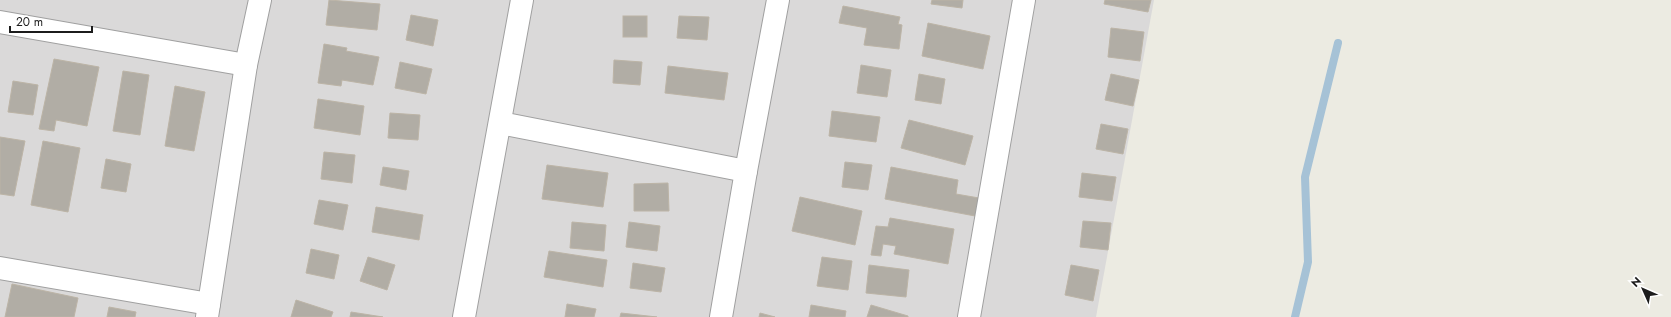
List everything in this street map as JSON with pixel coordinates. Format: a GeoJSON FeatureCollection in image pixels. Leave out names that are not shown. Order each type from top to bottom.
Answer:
{"type":"FeatureCollection","features":[{"type":"Feature","properties":{"kind":"street"},"geometry":{"type":"LineString","coordinates":[[0,268],[208,310],[246,65],[260,0]]}},
{"type":"Feature","properties":{"kind":"street"},"geometry":{"type":"LineString","coordinates":[[464,317],[522,0]]}},
{"type":"Feature","properties":{"kind":"street"},"geometry":{"type":"LineString","coordinates":[[721,317],[746,171],[778,0]]}},
{"type":"Feature","properties":{"kind":"street"},"geometry":{"type":"LineString","coordinates":[[969,317],[1024,0]]}},
{"type":"Feature","properties":{"kind":"street"},"geometry":{"type":"LineString","coordinates":[[0,22],[246,65]]}},
{"type":"Feature","properties":{"kind":"street"},"geometry":{"type":"LineString","coordinates":[[500,123],[746,171]]}},
{"type":"Feature","properties":{"kind":"shaded area"},"geometry":{"type":"Polygon","coordinates":[[[0,0],[1154,0],[1096,317],[0,317],[0,0]]]}},
{"type":"Feature","properties":{"kind":"building"},"geometry":{"type":"Polygon","coordinates":[[[329,0],[380,4],[377,30],[326,25],[329,0]]]}},
{"type":"Feature","properties":{"kind":"building"},"geometry":{"type":"Polygon","coordinates":[[[932,0],[963,0],[962,8],[931,4],[932,0]]]}},
{"type":"Feature","properties":{"kind":"building"},"geometry":{"type":"Polygon","coordinates":[[[1105,0],[1151,0],[1148,12],[1104,4],[1105,0]]]}},
{"type":"Feature","properties":{"kind":"building"},"geometry":{"type":"Polygon","coordinates":[[[843,6],[900,17],[898,24],[902,25],[899,49],[864,45],[867,28],[839,23],[843,6]]]}},
{"type":"Feature","properties":{"kind":"building"},"geometry":{"type":"Polygon","coordinates":[[[411,15],[438,20],[433,46],[406,40],[411,15]]]}},
{"type":"Feature","properties":{"kind":"building"},"geometry":{"type":"Polygon","coordinates":[[[623,16],[647,16],[647,37],[623,37],[623,16]]]}},
{"type":"Feature","properties":{"kind":"building"},"geometry":{"type":"Polygon","coordinates":[[[679,16],[709,17],[707,40],[677,38],[679,16]]]}},
{"type":"Feature","properties":{"kind":"building"},"geometry":{"type":"Polygon","coordinates":[[[928,23],[990,36],[983,69],[922,56],[928,23]]]}},
{"type":"Feature","properties":{"kind":"building"},"geometry":{"type":"Polygon","coordinates":[[[1111,28],[1144,32],[1140,61],[1108,57],[1111,28]]]}},
{"type":"Feature","properties":{"kind":"building"},"geometry":{"type":"Polygon","coordinates":[[[324,44],[347,48],[346,51],[379,57],[373,85],[342,80],[341,86],[318,83],[324,44]]]}},
{"type":"Feature","properties":{"kind":"building"},"geometry":{"type":"Polygon","coordinates":[[[54,59],[99,67],[87,126],[56,120],[54,131],[39,129],[54,59]]]}},
{"type":"Feature","properties":{"kind":"building"},"geometry":{"type":"Polygon","coordinates":[[[614,60],[642,62],[640,85],[613,83],[614,60]]]}},
{"type":"Feature","properties":{"kind":"building"},"geometry":{"type":"Polygon","coordinates":[[[400,62],[432,69],[426,94],[395,88],[400,62]]]}},
{"type":"Feature","properties":{"kind":"building"},"geometry":{"type":"Polygon","coordinates":[[[861,65],[891,70],[887,97],[857,93],[861,65]]]}},
{"type":"Feature","properties":{"kind":"building"},"geometry":{"type":"Polygon","coordinates":[[[668,66],[728,73],[724,100],[665,93],[668,66]]]}},
{"type":"Feature","properties":{"kind":"building"},"geometry":{"type":"Polygon","coordinates":[[[123,71],[149,75],[140,135],[113,131],[123,71]]]}},
{"type":"Feature","properties":{"kind":"building"},"geometry":{"type":"Polygon","coordinates":[[[919,74],[945,79],[941,104],[915,100],[919,74]]]}},
{"type":"Feature","properties":{"kind":"building"},"geometry":{"type":"Polygon","coordinates":[[[1111,74],[1139,80],[1133,106],[1105,100],[1111,74]]]}},
{"type":"Feature","properties":{"kind":"building"},"geometry":{"type":"Polygon","coordinates":[[[13,81],[38,85],[33,115],[8,112],[13,81]]]}},
{"type":"Feature","properties":{"kind":"building"},"geometry":{"type":"Polygon","coordinates":[[[175,86],[205,92],[194,151],[165,146],[175,86]]]}},
{"type":"Feature","properties":{"kind":"building"},"geometry":{"type":"Polygon","coordinates":[[[318,99],[364,106],[360,135],[314,128],[318,99]]]}},
{"type":"Feature","properties":{"kind":"building"},"geometry":{"type":"Polygon","coordinates":[[[832,111],[880,117],[876,142],[829,136],[832,111]]]}},
{"type":"Feature","properties":{"kind":"building"},"geometry":{"type":"Polygon","coordinates":[[[390,113],[420,115],[418,140],[388,138],[390,113]]]}},
{"type":"Feature","properties":{"kind":"building"},"geometry":{"type":"Polygon","coordinates":[[[909,120],[973,136],[965,165],[901,148],[909,120]]]}},
{"type":"Feature","properties":{"kind":"building"},"geometry":{"type":"Polygon","coordinates":[[[1101,124],[1128,129],[1123,154],[1096,149],[1101,124]]]}},
{"type":"Feature","properties":{"kind":"building"},"geometry":{"type":"Polygon","coordinates":[[[0,137],[25,141],[14,196],[0,194],[0,137]]]}},
{"type":"Feature","properties":{"kind":"building"},"geometry":{"type":"Polygon","coordinates":[[[43,141],[80,148],[68,212],[31,205],[43,141]]]}},
{"type":"Feature","properties":{"kind":"building"},"geometry":{"type":"Polygon","coordinates":[[[324,152],[355,155],[352,183],[321,179],[324,152]]]}},
{"type":"Feature","properties":{"kind":"building"},"geometry":{"type":"Polygon","coordinates":[[[106,159],[131,164],[126,192],[101,188],[106,159]]]}},
{"type":"Feature","properties":{"kind":"building"},"geometry":{"type":"Polygon","coordinates":[[[845,162],[872,165],[868,190],[842,187],[845,162]]]}},
{"type":"Feature","properties":{"kind":"building"},"geometry":{"type":"Polygon","coordinates":[[[547,165],[608,173],[603,207],[542,199],[547,165]]]}},
{"type":"Feature","properties":{"kind":"building"},"geometry":{"type":"Polygon","coordinates":[[[383,167],[409,171],[406,190],[380,185],[383,167]]]}},
{"type":"Feature","properties":{"kind":"building"},"geometry":{"type":"Polygon","coordinates":[[[891,167],[958,180],[956,194],[979,198],[975,216],[885,199],[891,167]]]}},
{"type":"Feature","properties":{"kind":"building"},"geometry":{"type":"Polygon","coordinates":[[[1082,173],[1116,177],[1112,201],[1079,197],[1082,173]]]}},
{"type":"Feature","properties":{"kind":"building"},"geometry":{"type":"Polygon","coordinates":[[[668,183],[669,211],[634,211],[634,184],[668,183]]]}},
{"type":"Feature","properties":{"kind":"building"},"geometry":{"type":"Polygon","coordinates":[[[800,197],[862,211],[855,245],[792,231],[800,197]]]}},
{"type":"Feature","properties":{"kind":"building"},"geometry":{"type":"Polygon","coordinates":[[[319,200],[348,205],[343,230],[314,224],[319,200]]]}},
{"type":"Feature","properties":{"kind":"building"},"geometry":{"type":"Polygon","coordinates":[[[376,207],[423,215],[419,240],[372,232],[376,207]]]}},
{"type":"Feature","properties":{"kind":"building"},"geometry":{"type":"Polygon","coordinates":[[[890,218],[954,229],[948,264],[894,254],[896,246],[883,244],[881,256],[871,255],[876,226],[888,227],[890,218]]]}},
{"type":"Feature","properties":{"kind":"building"},"geometry":{"type":"Polygon","coordinates":[[[1083,221],[1111,223],[1108,250],[1080,247],[1083,221]]]}},
{"type":"Feature","properties":{"kind":"building"},"geometry":{"type":"Polygon","coordinates":[[[572,222],[606,225],[604,251],[570,248],[572,222]]]}},
{"type":"Feature","properties":{"kind":"building"},"geometry":{"type":"Polygon","coordinates":[[[629,222],[660,226],[657,251],[626,247],[629,222]]]}},
{"type":"Feature","properties":{"kind":"building"},"geometry":{"type":"Polygon","coordinates":[[[311,249],[339,255],[334,279],[306,273],[311,249]]]}},
{"type":"Feature","properties":{"kind":"building"},"geometry":{"type":"Polygon","coordinates":[[[549,251],[607,260],[603,287],[544,277],[549,251]]]}},
{"type":"Feature","properties":{"kind":"building"},"geometry":{"type":"Polygon","coordinates":[[[368,257],[395,265],[387,290],[360,281],[368,257]]]}},
{"type":"Feature","properties":{"kind":"building"},"geometry":{"type":"Polygon","coordinates":[[[822,257],[852,261],[848,290],[817,286],[822,257]]]}},
{"type":"Feature","properties":{"kind":"building"},"geometry":{"type":"Polygon","coordinates":[[[633,263],[665,268],[661,292],[630,288],[633,263]]]}},
{"type":"Feature","properties":{"kind":"building"},"geometry":{"type":"Polygon","coordinates":[[[869,265],[909,270],[906,297],[866,293],[869,265]]]}},
{"type":"Feature","properties":{"kind":"building"},"geometry":{"type":"Polygon","coordinates":[[[1071,265],[1099,270],[1093,301],[1065,295],[1071,265]]]}},
{"type":"Feature","properties":{"kind":"building"},"geometry":{"type":"Polygon","coordinates":[[[12,284],[78,298],[74,317],[5,317],[12,284]]]}},
{"type":"Feature","properties":{"kind":"building"},"geometry":{"type":"Polygon","coordinates":[[[296,300],[333,312],[331,317],[291,317],[296,300]]]}},
{"type":"Feature","properties":{"kind":"building"},"geometry":{"type":"Polygon","coordinates":[[[567,304],[596,309],[594,317],[565,317],[567,304]]]}},
{"type":"Feature","properties":{"kind":"building"},"geometry":{"type":"Polygon","coordinates":[[[811,305],[846,311],[845,317],[809,317],[811,305]]]}},
{"type":"Feature","properties":{"kind":"building"},"geometry":{"type":"Polygon","coordinates":[[[871,305],[908,316],[908,317],[867,317],[871,305]]]}},
{"type":"Feature","properties":{"kind":"building"},"geometry":{"type":"Polygon","coordinates":[[[109,307],[136,312],[135,317],[107,317],[109,307]]]}},
{"type":"Feature","properties":{"kind":"building"},"geometry":{"type":"Polygon","coordinates":[[[351,312],[383,317],[350,317],[351,312]]]}},
{"type":"Feature","properties":{"kind":"building"},"geometry":{"type":"Polygon","coordinates":[[[621,313],[657,317],[620,317],[621,313]]]}},
{"type":"Feature","properties":{"kind":"building"},"geometry":{"type":"Polygon","coordinates":[[[760,313],[775,317],[759,317],[760,313]]]}},
{"type":"Feature","properties":{"kind":"waterway"},"geometry":{"type":"LineString","coordinates":[[1295,317],[1308,262],[1305,177],[1338,43]]}}]}
